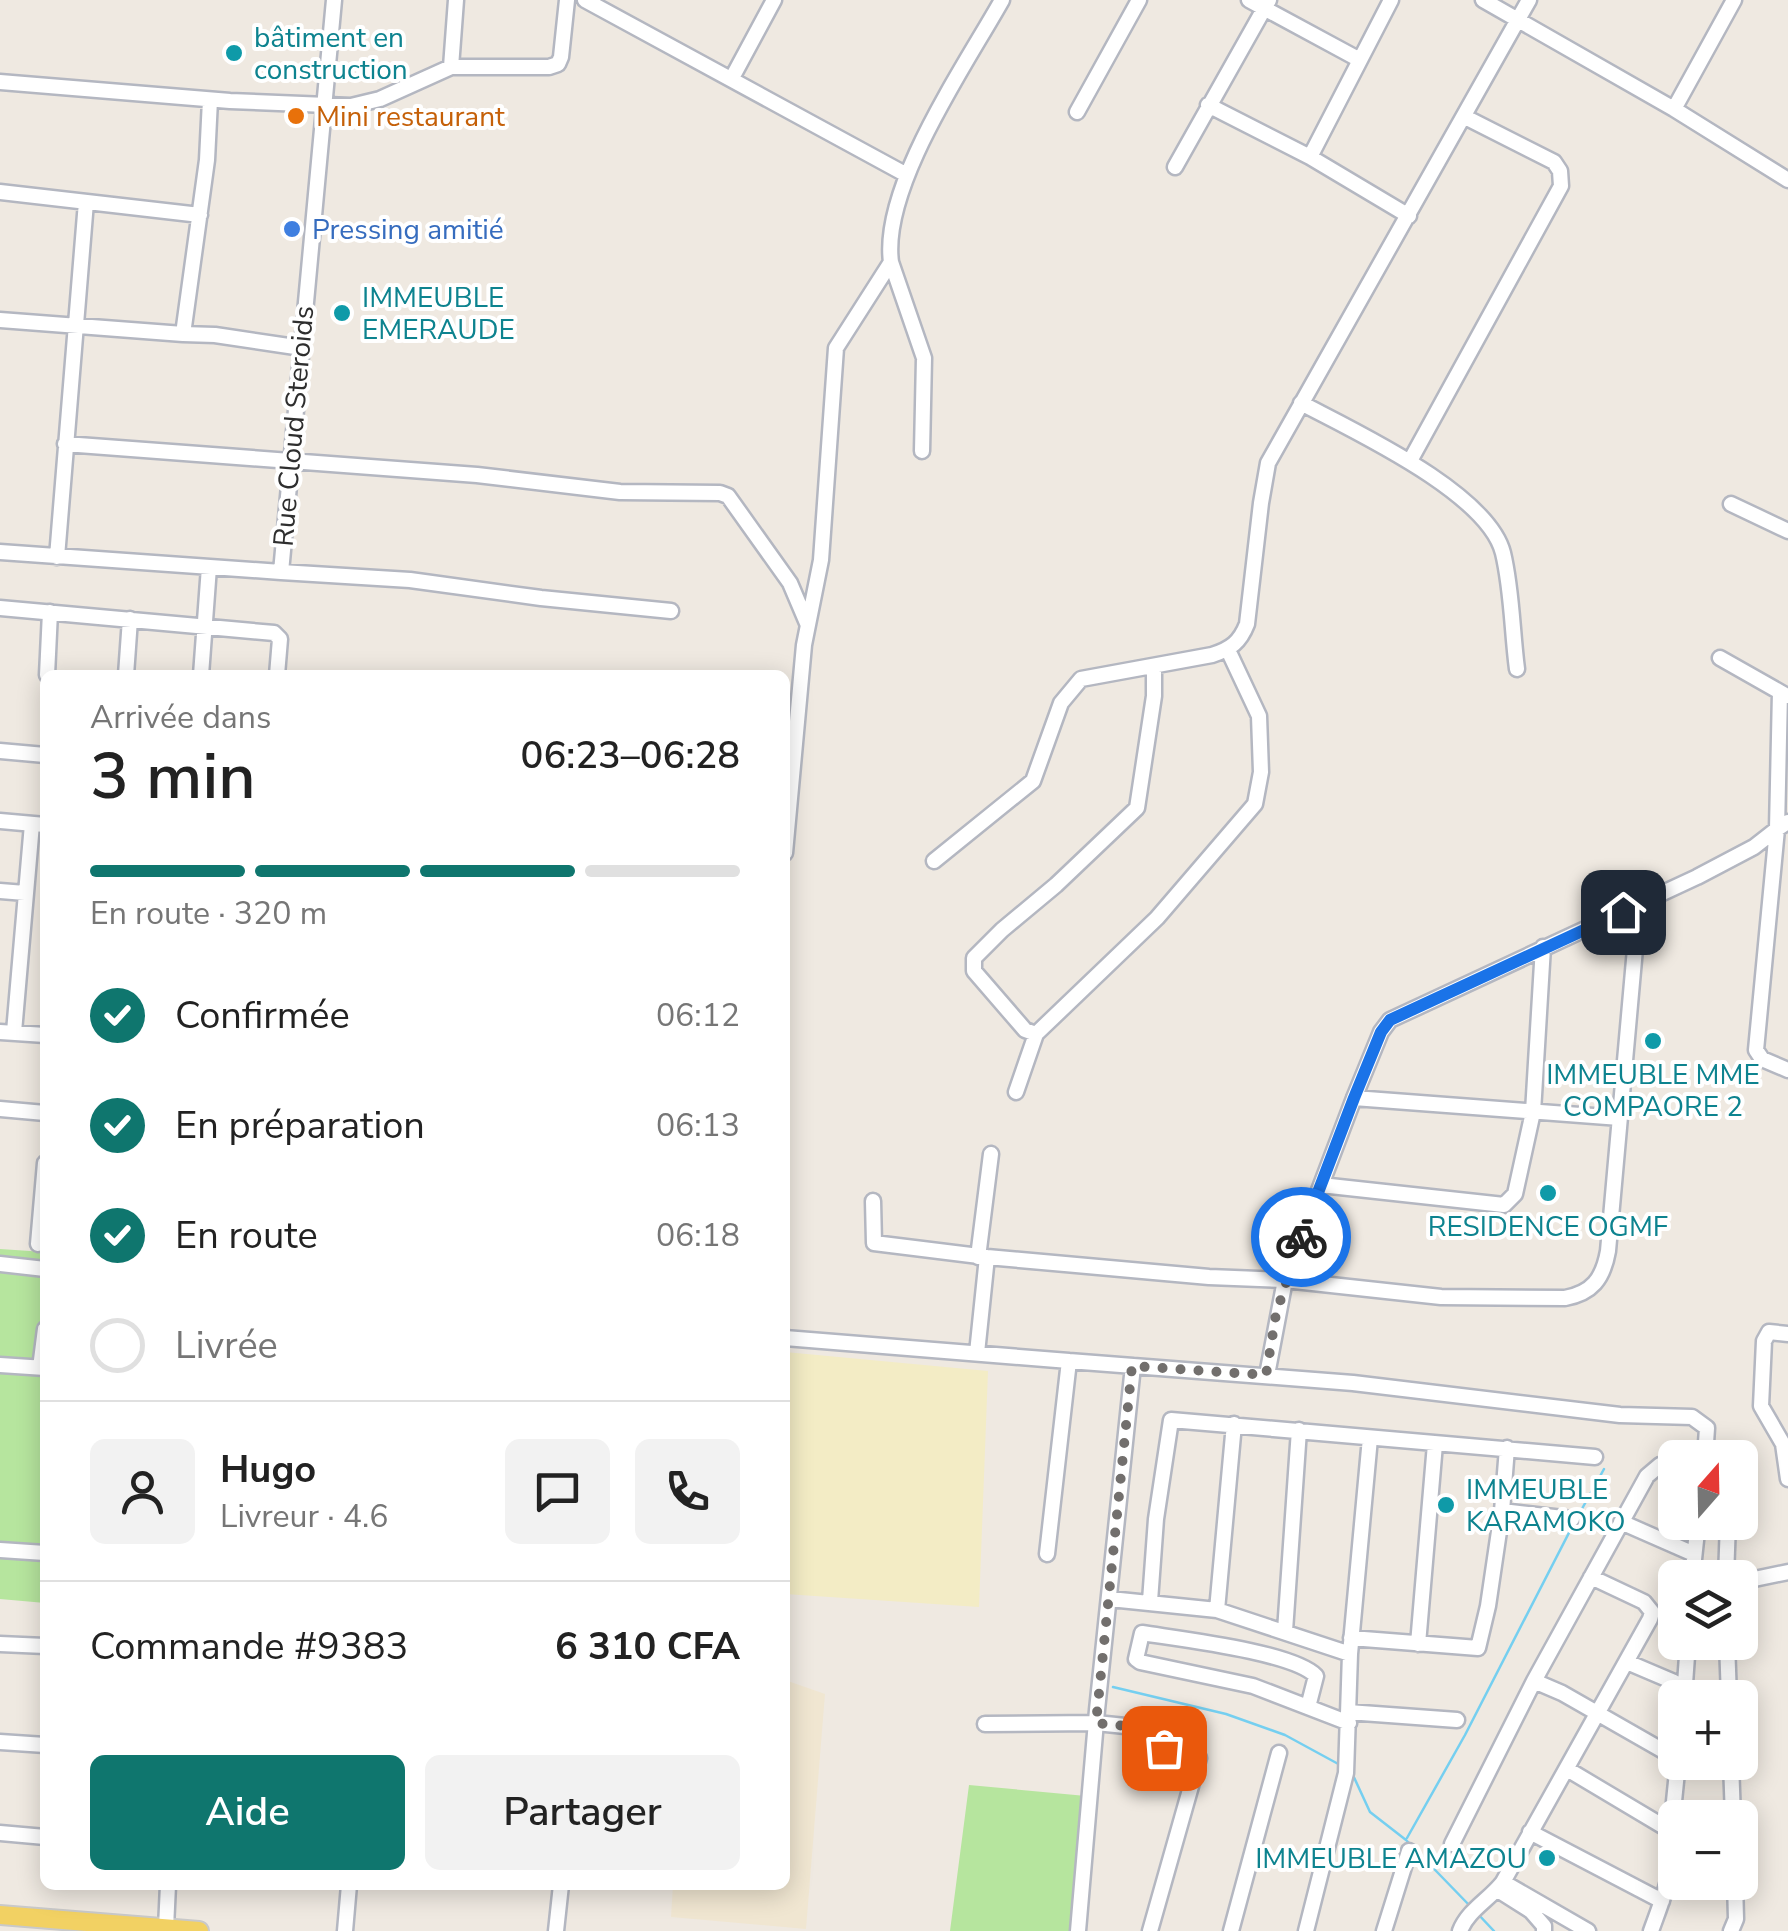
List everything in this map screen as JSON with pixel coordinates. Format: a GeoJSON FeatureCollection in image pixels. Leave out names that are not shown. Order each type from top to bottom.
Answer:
{"type":"FeatureCollection","features":[{"type":"Feature","properties":{"kind":"main road"},"geometry":{"type":"LineString","coordinates":[[0,1916],[200,1931]]}},
{"type":"Feature","properties":{"kind":"street","name":"Rue Cloud Steroids"},"geometry":{"type":"LineString","coordinates":[[0,552],[281,572],[334,0]]}},
{"type":"Feature","properties":{"kind":"street"},"geometry":{"type":"LineString","coordinates":[[450,67],[456,0]]}},
{"type":"Feature","properties":{"kind":"street"},"geometry":{"type":"LineString","coordinates":[[0,82],[210,100],[351,106],[380,99],[450,67],[558,64],[567,0]]}},
{"type":"Feature","properties":{"kind":"street"},"geometry":{"type":"LineString","coordinates":[[585,0],[905,174]]}},
{"type":"Feature","properties":{"kind":"street"},"geometry":{"type":"LineString","coordinates":[[732,78],[774,0]]}},
{"type":"Feature","properties":{"kind":"street"},"geometry":{"type":"LineString","coordinates":[[922,451],[924,358],[889,246],[905,174],[1002,0]]}},
{"type":"Feature","properties":{"kind":"street"},"geometry":{"type":"LineString","coordinates":[[1076,112],[1139,0]]}},
{"type":"Feature","properties":{"kind":"street"},"geometry":{"type":"LineString","coordinates":[[1249,0],[1267,4],[1360,60]]}},
{"type":"Feature","properties":{"kind":"street"},"geometry":{"type":"LineString","coordinates":[[1310,157],[1392,0]]}},
{"type":"Feature","properties":{"kind":"street"},"geometry":{"type":"LineString","coordinates":[[1483,0],[1674,109],[1788,180]]}},
{"type":"Feature","properties":{"kind":"street"},"geometry":{"type":"LineString","coordinates":[[934,861],[1033,781],[1054,720],[1070,689],[1081,679],[1228,650],[1242,638],[1248,624],[1260,503],[1268,463],[1529,0]]}},
{"type":"Feature","properties":{"kind":"street"},"geometry":{"type":"LineString","coordinates":[[1674,109],[1732,5],[1713,0]]}},
{"type":"Feature","properties":{"kind":"street"},"geometry":{"type":"LineString","coordinates":[[1175,167],[1267,4]]}},
{"type":"Feature","properties":{"kind":"street"},"geometry":{"type":"LineString","coordinates":[[184,334],[210,100]]}},
{"type":"Feature","properties":{"kind":"street"},"geometry":{"type":"LineString","coordinates":[[1208,105],[1310,157],[1409,216]]}},
{"type":"Feature","properties":{"kind":"street"},"geometry":{"type":"LineString","coordinates":[[1410,461],[1560,186],[1560,171],[1554,162],[1464,117]]}},
{"type":"Feature","properties":{"kind":"street"},"geometry":{"type":"LineString","coordinates":[[0,192],[200,215]]}},
{"type":"Feature","properties":{"kind":"street"},"geometry":{"type":"LineString","coordinates":[[57,558],[86,202]]}},
{"type":"Feature","properties":{"kind":"street"},"geometry":{"type":"LineString","coordinates":[[790,801],[807,623],[822,560],[836,348],[891,262]]}},
{"type":"Feature","properties":{"kind":"street"},"geometry":{"type":"LineString","coordinates":[[0,320],[215,335],[302,348]]}},
{"type":"Feature","properties":{"kind":"street"},"geometry":{"type":"LineString","coordinates":[[1302,403],[1410,461],[1452,491],[1496,536],[1503,552],[1516,669]]}},
{"type":"Feature","properties":{"kind":"street"},"geometry":{"type":"LineString","coordinates":[[65,444],[477,475],[620,492],[720,493],[728,496],[790,583],[807,623]]}},
{"type":"Feature","properties":{"kind":"street"},"geometry":{"type":"LineString","coordinates":[[1732,504],[1788,531]]}},
{"type":"Feature","properties":{"kind":"street"},"geometry":{"type":"LineString","coordinates":[[202,670],[209,567]]}},
{"type":"Feature","properties":{"kind":"street"},"geometry":{"type":"LineString","coordinates":[[281,572],[410,580],[671,610]]}},
{"type":"Feature","properties":{"kind":"street"},"geometry":{"type":"LineString","coordinates":[[0,608],[278,635],[277,670]]}},
{"type":"Feature","properties":{"kind":"street"},"geometry":{"type":"LineString","coordinates":[[48,670],[50,612]]}},
{"type":"Feature","properties":{"kind":"street"},"geometry":{"type":"LineString","coordinates":[[126,670],[130,619]]}},
{"type":"Feature","properties":{"kind":"street"},"geometry":{"type":"LineString","coordinates":[[1016,1092],[1036,1034],[1157,918],[1256,804],[1262,772],[1258,716],[1228,650]]}},
{"type":"Feature","properties":{"kind":"street"},"geometry":{"type":"LineString","coordinates":[[1720,658],[1784,695],[1783,825],[1756,1050],[1762,1059],[1788,1070]]}},
{"type":"Feature","properties":{"kind":"street"},"geometry":{"type":"LineString","coordinates":[[1036,1034],[1025,1030],[974,972],[972,964],[1002,930],[1136,808],[1154,696],[1154,666]]}},
{"type":"Feature","properties":{"kind":"street"},"geometry":{"type":"LineString","coordinates":[[0,751],[40,755]]}},
{"type":"Feature","properties":{"kind":"street"},"geometry":{"type":"LineString","coordinates":[[0,822],[39,824],[25,893],[7,1032],[40,1035]]}},
{"type":"Feature","properties":{"kind":"street"},"geometry":{"type":"LineString","coordinates":[[1266,1375],[1285,1280],[1354,1098],[1381,1032],[1390,1020],[1754,847],[1783,825]]}},
{"type":"Feature","properties":{"kind":"street"},"geometry":{"type":"LineString","coordinates":[[0,890],[25,893]]}},
{"type":"Feature","properties":{"kind":"street"},"geometry":{"type":"LineString","coordinates":[[873,1201],[874,1243],[1160,1274],[1285,1280],[1441,1297],[1564,1298],[1582,1294],[1592,1288],[1605,1266],[1638,904]]}},
{"type":"Feature","properties":{"kind":"street"},"geometry":{"type":"LineString","coordinates":[[1321,1185],[1504,1205],[1515,1194],[1533,1112],[1542,947]]}},
{"type":"Feature","properties":{"kind":"street"},"geometry":{"type":"LineString","coordinates":[[1354,1098],[1620,1118]]}},
{"type":"Feature","properties":{"kind":"street"},"geometry":{"type":"LineString","coordinates":[[0,1108],[40,1112]]}},
{"type":"Feature","properties":{"kind":"street"},"geometry":{"type":"LineString","coordinates":[[977,1353],[991,1154]]}},
{"type":"Feature","properties":{"kind":"street"},"geometry":{"type":"LineString","coordinates":[[38,1244],[40,1221]]}},
{"type":"Feature","properties":{"kind":"street"},"geometry":{"type":"LineString","coordinates":[[0,1264],[40,1268]]}},
{"type":"Feature","properties":{"kind":"street"},"geometry":{"type":"LineString","coordinates":[[1788,1334],[1769,1332],[1764,1341],[1761,1406],[1785,1441],[1788,1479]]}},
{"type":"Feature","properties":{"kind":"street"},"geometry":{"type":"LineString","coordinates":[[790,1338],[1266,1375],[1620,1415],[1692,1417],[1707,1428],[1706,1440]]}},
{"type":"Feature","properties":{"kind":"street"},"geometry":{"type":"LineString","coordinates":[[1047,1554],[1069,1361]]}},
{"type":"Feature","properties":{"kind":"street"},"geometry":{"type":"LineString","coordinates":[[0,1364],[40,1368]]}},
{"type":"Feature","properties":{"kind":"street"},"geometry":{"type":"LineString","coordinates":[[1078,1931],[1132,1366]]}},
{"type":"Feature","properties":{"kind":"street"},"geometry":{"type":"LineString","coordinates":[[1150,1601],[1168,1423],[1176,1419],[1596,1457]]}},
{"type":"Feature","properties":{"kind":"street"},"geometry":{"type":"LineString","coordinates":[[1216,1610],[1234,1424]]}},
{"type":"Feature","properties":{"kind":"street"},"geometry":{"type":"LineString","coordinates":[[1285,1631],[1299,1430]]}},
{"type":"Feature","properties":{"kind":"street"},"geometry":{"type":"LineString","coordinates":[[1306,1931],[1346,1773],[1351,1638],[1370,1438]]}},
{"type":"Feature","properties":{"kind":"street"},"geometry":{"type":"LineString","coordinates":[[1418,1644],[1434,1444]]}},
{"type":"Feature","properties":{"kind":"street"},"geometry":{"type":"LineString","coordinates":[[1351,1638],[1471,1649],[1480,1644],[1502,1511],[1507,1448]]}},
{"type":"Feature","properties":{"kind":"street"},"geometry":{"type":"LineString","coordinates":[[1452,1844],[1534,1681],[1621,1522],[1648,1476],[1658,1467]]}},
{"type":"Feature","properties":{"kind":"street"},"geometry":{"type":"LineString","coordinates":[[1502,1511],[1572,1519]]}},
{"type":"Feature","properties":{"kind":"street"},"geometry":{"type":"LineString","coordinates":[[1621,1522],[1694,1554]]}},
{"type":"Feature","properties":{"kind":"street"},"geometry":{"type":"LineString","coordinates":[[1694,1560],[1696,1540]]}},
{"type":"Feature","properties":{"kind":"street"},"geometry":{"type":"LineString","coordinates":[[0,1550],[40,1553]]}},
{"type":"Feature","properties":{"kind":"street"},"geometry":{"type":"LineString","coordinates":[[1758,1578],[1788,1572]]}},
{"type":"Feature","properties":{"kind":"street"},"geometry":{"type":"LineString","coordinates":[[1463,1924],[1498,1889],[1650,1619],[1652,1612],[1644,1602],[1591,1578]]}},
{"type":"Feature","properties":{"kind":"street"},"geometry":{"type":"LineString","coordinates":[[1110,1599],[1216,1610],[1350,1654]]}},
{"type":"Feature","properties":{"kind":"street"},"geometry":{"type":"LineString","coordinates":[[1308,1707],[1316,1676],[1306,1669],[1239,1648],[1140,1635],[1136,1659],[1140,1662],[1252,1686],[1308,1707],[1348,1717],[1456,1720]]}},
{"type":"Feature","properties":{"kind":"street"},"geometry":{"type":"LineString","coordinates":[[0,1644],[40,1646]]}},
{"type":"Feature","properties":{"kind":"street"},"geometry":{"type":"LineString","coordinates":[[1627,1662],[1669,1680]]}},
{"type":"Feature","properties":{"kind":"street"},"geometry":{"type":"LineString","coordinates":[[1534,1681],[1658,1750]]}},
{"type":"Feature","properties":{"kind":"street"},"geometry":{"type":"LineString","coordinates":[[985,1724],[1096,1723],[1135,1727],[1142,1742],[1198,1758],[1150,1931]]}},
{"type":"Feature","properties":{"kind":"street"},"geometry":{"type":"LineString","coordinates":[[0,1742],[40,1745]]}},
{"type":"Feature","properties":{"kind":"street"},"geometry":{"type":"LineString","coordinates":[[1231,1931],[1279,1752]]}},
{"type":"Feature","properties":{"kind":"street"},"geometry":{"type":"LineString","coordinates":[[1567,1769],[1658,1822]]}},
{"type":"Feature","properties":{"kind":"street"},"geometry":{"type":"LineString","coordinates":[[1530,1832],[1662,1901],[1651,1931]]}},
{"type":"Feature","properties":{"kind":"street"},"geometry":{"type":"LineString","coordinates":[[0,1833],[40,1836]]}},
{"type":"Feature","properties":{"kind":"street"},"geometry":{"type":"LineString","coordinates":[[1384,1931],[1408,1851]]}},
{"type":"Feature","properties":{"kind":"street"},"geometry":{"type":"LineString","coordinates":[[1498,1889],[1530,1911],[1544,1931]]}},
{"type":"Feature","properties":{"kind":"street"},"geometry":{"type":"LineString","coordinates":[[1498,1889],[1588,1931]]}},
{"type":"Feature","properties":{"kind":"street"},"geometry":{"type":"LineString","coordinates":[[166,1928],[168,1890]]}},
{"type":"Feature","properties":{"kind":"street"},"geometry":{"type":"LineString","coordinates":[[345,1931],[349,1890]]}},
{"type":"Feature","properties":{"kind":"street"},"geometry":{"type":"LineString","coordinates":[[556,1931],[560,1890]]}},
{"type":"Feature","properties":{"kind":"street"},"geometry":{"type":"LineString","coordinates":[[1731,1931],[1736,1920],[1735,1900]]}},
{"type":"Feature","properties":{"kind":"shaded area"},"geometry":{"type":"Polygon","coordinates":[[[790,1682],[825,1694],[806,1929],[671,1917],[673,1890],[790,1890],[790,1682]]]}},
{"type":"Feature","properties":{"kind":"green space"},"geometry":{"type":"Polygon","coordinates":[[[0,1249],[40,1252],[40,1603],[0,1599],[0,1249]]]}},
{"type":"Feature","properties":{"kind":"green space"},"geometry":{"type":"Polygon","coordinates":[[[969,1785],[1086,1796],[1069,1931],[950,1931],[969,1785]]]}},
{"type":"Feature","properties":{"kind":"sand"},"geometry":{"type":"Polygon","coordinates":[[[790,1352],[988,1371],[979,1607],[790,1594],[790,1352]]]}},
{"type":"Feature","properties":{"kind":"waterway"},"geometry":{"type":"LineString","coordinates":[[1578,1516],[1604,1469]]}},
{"type":"Feature","properties":{"kind":"waterway"},"geometry":{"type":"LineString","coordinates":[[1407,1838],[1574,1523]]}},
{"type":"Feature","properties":{"kind":"waterway"},"geometry":{"type":"LineString","coordinates":[[1113,1687],[1226,1714],[1285,1735],[1342,1766]]}},
{"type":"Feature","properties":{"kind":"waterway"},"geometry":{"type":"LineString","coordinates":[[1352,1773],[1370,1812],[1406,1840],[1471,1907]]}},
{"type":"Feature","properties":{"kind":"waterway"},"geometry":{"type":"LineString","coordinates":[[1477,1913],[1494,1931]]}},
{"type":"Feature","properties":{"kind":"way so far"},"geometry":{"type":"LineString","coordinates":[[1164,1748],[1142,1742],[1135,1727],[1096,1723],[1132,1366],[1266,1375],[1276,1314],[1301,1237]]}},
{"type":"Feature","properties":{"kind":"place","name":"bâtiment en construction"},"geometry":{"type":"Point","coordinates":[234,53]}},
{"type":"Feature","properties":{"kind":"place","name":"Mini restaurant"},"geometry":{"type":"Point","coordinates":[296,116]}},
{"type":"Feature","properties":{"kind":"place","name":"Pressing amitié"},"geometry":{"type":"Point","coordinates":[292,229]}},
{"type":"Feature","properties":{"kind":"place","name":"IMMEUBLE EMERAUDE"},"geometry":{"type":"Point","coordinates":[342,313]}},
{"type":"Feature","properties":{"kind":"place","name":"IMMEUBLE MME COMPAORE 2"},"geometry":{"type":"Point","coordinates":[1653,1041]}},
{"type":"Feature","properties":{"kind":"place","name":"RESIDENCE OGMF"},"geometry":{"type":"Point","coordinates":[1548,1193]}},
{"type":"Feature","properties":{"kind":"place","name":"IMMEUBLE KARAMOKO"},"geometry":{"type":"Point","coordinates":[1446,1505]}},
{"type":"Feature","properties":{"kind":"place","name":"IMMEUBLE AMAZOU"},"geometry":{"type":"Point","coordinates":[1547,1858]}},
{"type":"Feature","properties":{"kind":"route"},"geometry":{"type":"LineString","coordinates":[[1301,1237],[1381,1032],[1390,1020],[1623,912]]}}]}
